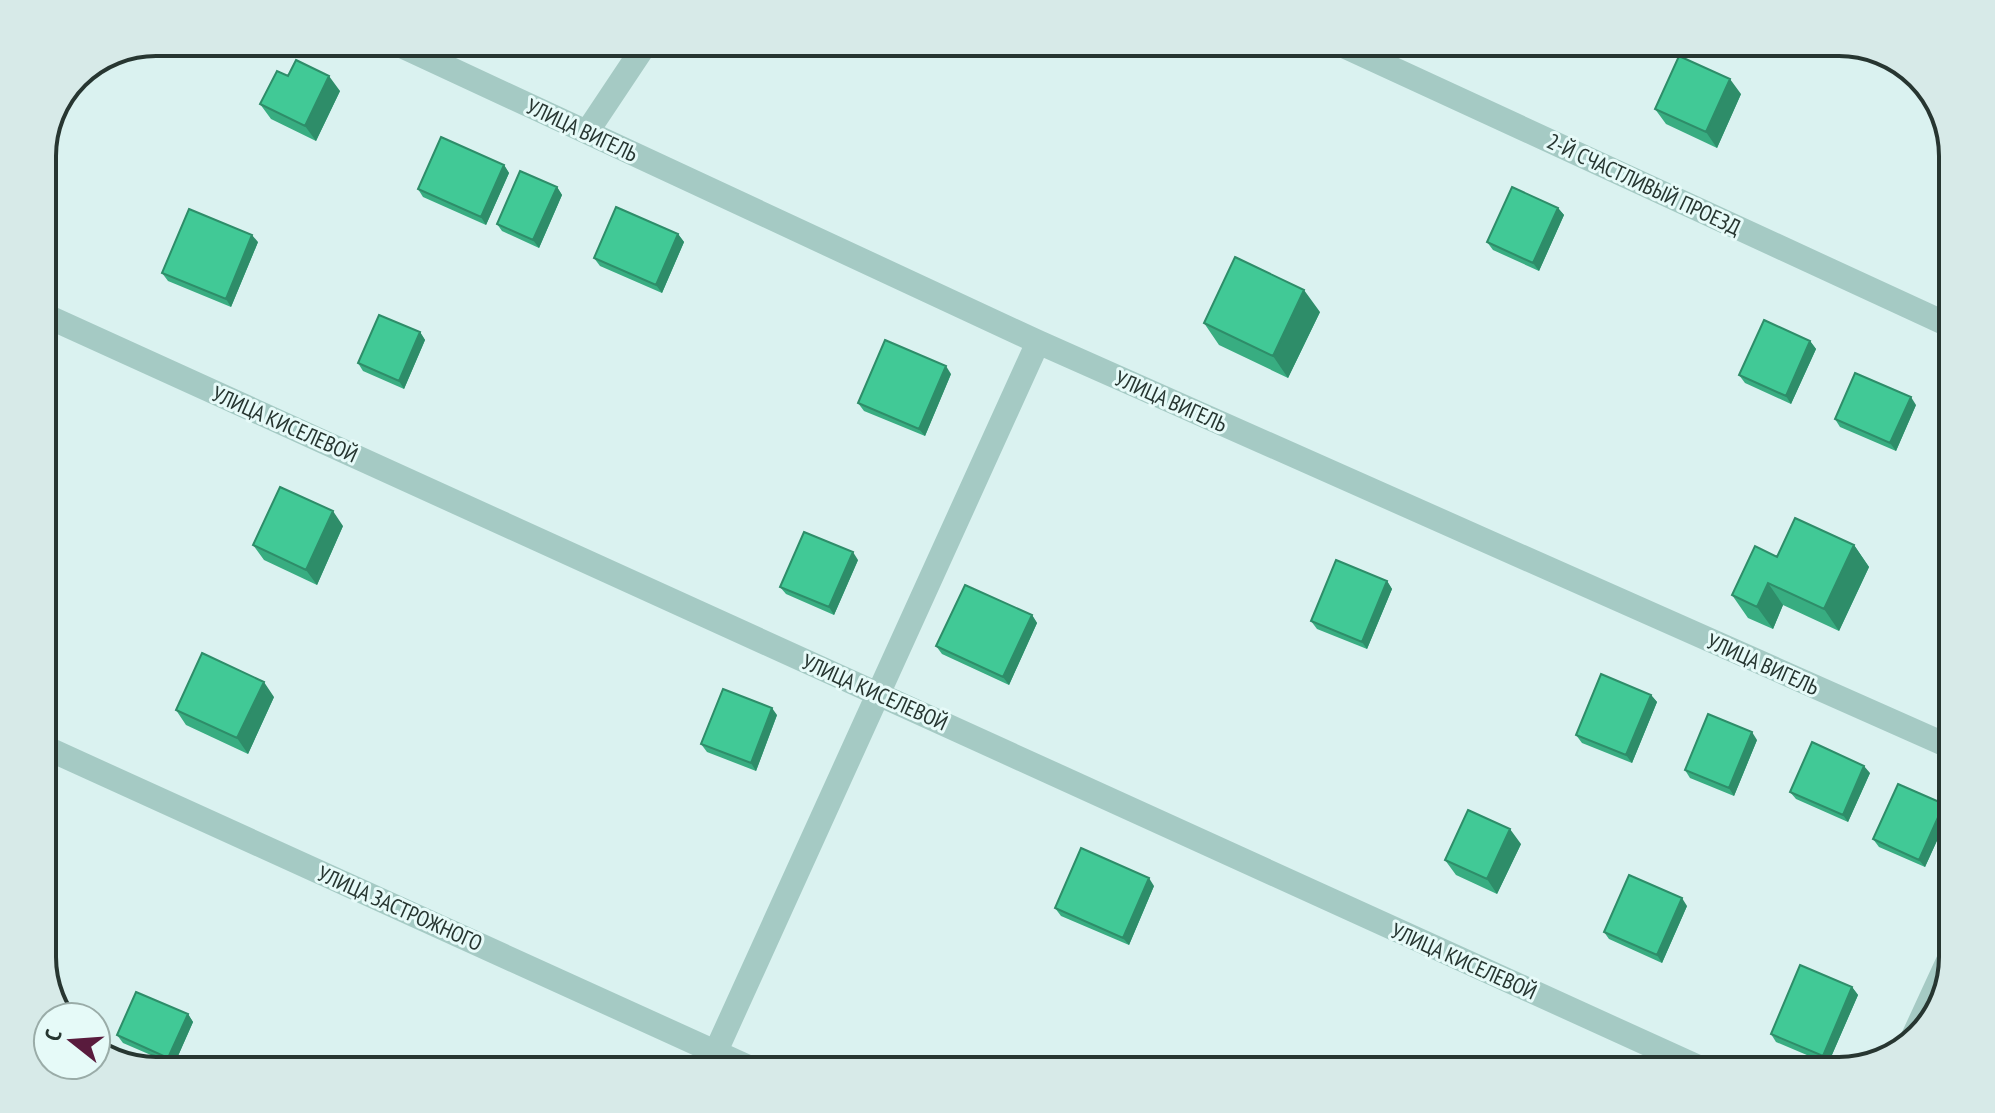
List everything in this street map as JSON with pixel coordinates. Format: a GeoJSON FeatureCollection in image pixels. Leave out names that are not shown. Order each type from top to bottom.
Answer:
{"type":"FeatureCollection","features":[{"type":"Feature","properties":{"kind":"street","name":"УЛИЦА ВИГЕЛЬ"},"geometry":{"type":"LineString","coordinates":[[423,56],[1038,342],[1939,742]]}},
{"type":"Feature","properties":{"kind":"street"},"geometry":{"type":"LineString","coordinates":[[587,132],[638,56]]}},
{"type":"Feature","properties":{"kind":"street","name":"2-Й СЧАСТЛИВЫЙ ПРОЕЗД"},"geometry":{"type":"LineString","coordinates":[[1365,56],[1939,321]]}},
{"type":"Feature","properties":{"kind":"street","name":"УЛИЦА КИСЕЛЕВОЙ"},"geometry":{"type":"LineString","coordinates":[[56,320],[1676,1057]]}},
{"type":"Feature","properties":{"kind":"street"},"geometry":{"type":"LineString","coordinates":[[714,1057],[1038,342]]}},
{"type":"Feature","properties":{"kind":"street","name":"УЛИЦА ЗАСТРОЖНОГО"},"geometry":{"type":"LineString","coordinates":[[56,753],[701,1057]]}},
{"type":"Feature","properties":{"kind":"building"},"geometry":{"type":"Polygon","coordinates":[[[1679,56],[1730,79],[1706,132],[1655,109],[1679,56]]]}},
{"type":"Feature","properties":{"kind":"building"},"geometry":{"type":"Polygon","coordinates":[[[296,60],[329,76],[305,126],[260,104],[277,71],[288,76],[296,60]]]}},
{"type":"Feature","properties":{"kind":"building"},"geometry":{"type":"Polygon","coordinates":[[[441,137],[504,165],[481,217],[418,189],[441,137]]]}},
{"type":"Feature","properties":{"kind":"building"},"geometry":{"type":"Polygon","coordinates":[[[520,171],[557,187],[533,240],[497,224],[520,171]]]}},
{"type":"Feature","properties":{"kind":"building"},"geometry":{"type":"Polygon","coordinates":[[[1512,187],[1558,208],[1533,263],[1487,242],[1512,187]]]}},
{"type":"Feature","properties":{"kind":"building"},"geometry":{"type":"Polygon","coordinates":[[[616,207],[678,234],[656,285],[594,258],[616,207]]]}},
{"type":"Feature","properties":{"kind":"building"},"geometry":{"type":"Polygon","coordinates":[[[189,209],[252,235],[226,299],[162,273],[189,209]]]}},
{"type":"Feature","properties":{"kind":"building"},"geometry":{"type":"Polygon","coordinates":[[[1235,257],[1304,290],[1273,356],[1204,323],[1235,257]]]}},
{"type":"Feature","properties":{"kind":"building"},"geometry":{"type":"Polygon","coordinates":[[[379,315],[420,332],[399,381],[358,363],[379,315]]]}},
{"type":"Feature","properties":{"kind":"building"},"geometry":{"type":"Polygon","coordinates":[[[1764,320],[1810,341],[1786,396],[1739,375],[1764,320]]]}},
{"type":"Feature","properties":{"kind":"building"},"geometry":{"type":"Polygon","coordinates":[[[885,340],[946,366],[919,429],[858,403],[885,340]]]}},
{"type":"Feature","properties":{"kind":"building"},"geometry":{"type":"Polygon","coordinates":[[[1855,373],[1911,397],[1890,443],[1835,419],[1855,373]]]}},
{"type":"Feature","properties":{"kind":"building"},"geometry":{"type":"Polygon","coordinates":[[[280,487],[333,511],[306,570],[253,545],[280,487]]]}},
{"type":"Feature","properties":{"kind":"building"},"geometry":{"type":"Polygon","coordinates":[[[1795,518],[1854,545],[1824,609],[1768,583],[1757,607],[1732,595],[1755,546],[1777,557],[1795,518]]]}},
{"type":"Feature","properties":{"kind":"building"},"geometry":{"type":"Polygon","coordinates":[[[804,532],[853,552],[829,607],[780,587],[804,532]]]}},
{"type":"Feature","properties":{"kind":"building"},"geometry":{"type":"Polygon","coordinates":[[[1336,560],[1387,581],[1362,642],[1311,621],[1336,560]]]}},
{"type":"Feature","properties":{"kind":"building"},"geometry":{"type":"Polygon","coordinates":[[[965,585],[1032,615],[1003,677],[936,646],[965,585]]]}},
{"type":"Feature","properties":{"kind":"building"},"geometry":{"type":"Polygon","coordinates":[[[202,653],[264,682],[237,738],[176,710],[202,653]]]}},
{"type":"Feature","properties":{"kind":"building"},"geometry":{"type":"Polygon","coordinates":[[[1601,674],[1651,695],[1626,755],[1576,735],[1601,674]]]}},
{"type":"Feature","properties":{"kind":"building"},"geometry":{"type":"Polygon","coordinates":[[[723,689],[772,708],[751,763],[701,744],[723,689]]]}},
{"type":"Feature","properties":{"kind":"building"},"geometry":{"type":"Polygon","coordinates":[[[1708,714],[1752,732],[1729,788],[1685,770],[1708,714]]]}},
{"type":"Feature","properties":{"kind":"building"},"geometry":{"type":"Polygon","coordinates":[[[1812,742],[1864,766],[1843,815],[1790,792],[1812,742]]]}},
{"type":"Feature","properties":{"kind":"building"},"geometry":{"type":"Polygon","coordinates":[[[1898,784],[1939,802],[1939,815],[1919,860],[1873,839],[1898,784]]]}},
{"type":"Feature","properties":{"kind":"building"},"geometry":{"type":"Polygon","coordinates":[[[1468,810],[1510,829],[1487,879],[1445,860],[1468,810]]]}},
{"type":"Feature","properties":{"kind":"building"},"geometry":{"type":"Polygon","coordinates":[[[1081,848],[1149,878],[1123,938],[1055,908],[1081,848]]]}},
{"type":"Feature","properties":{"kind":"building"},"geometry":{"type":"Polygon","coordinates":[[[1629,875],[1682,898],[1657,955],[1604,932],[1629,875]]]}},
{"type":"Feature","properties":{"kind":"building"},"geometry":{"type":"Polygon","coordinates":[[[1800,965],[1852,987],[1823,1056],[1771,1034],[1800,965]]]}},
{"type":"Feature","properties":{"kind":"building"},"geometry":{"type":"Polygon","coordinates":[[[136,992],[188,1014],[168,1057],[117,1035],[136,992]]]}}]}
